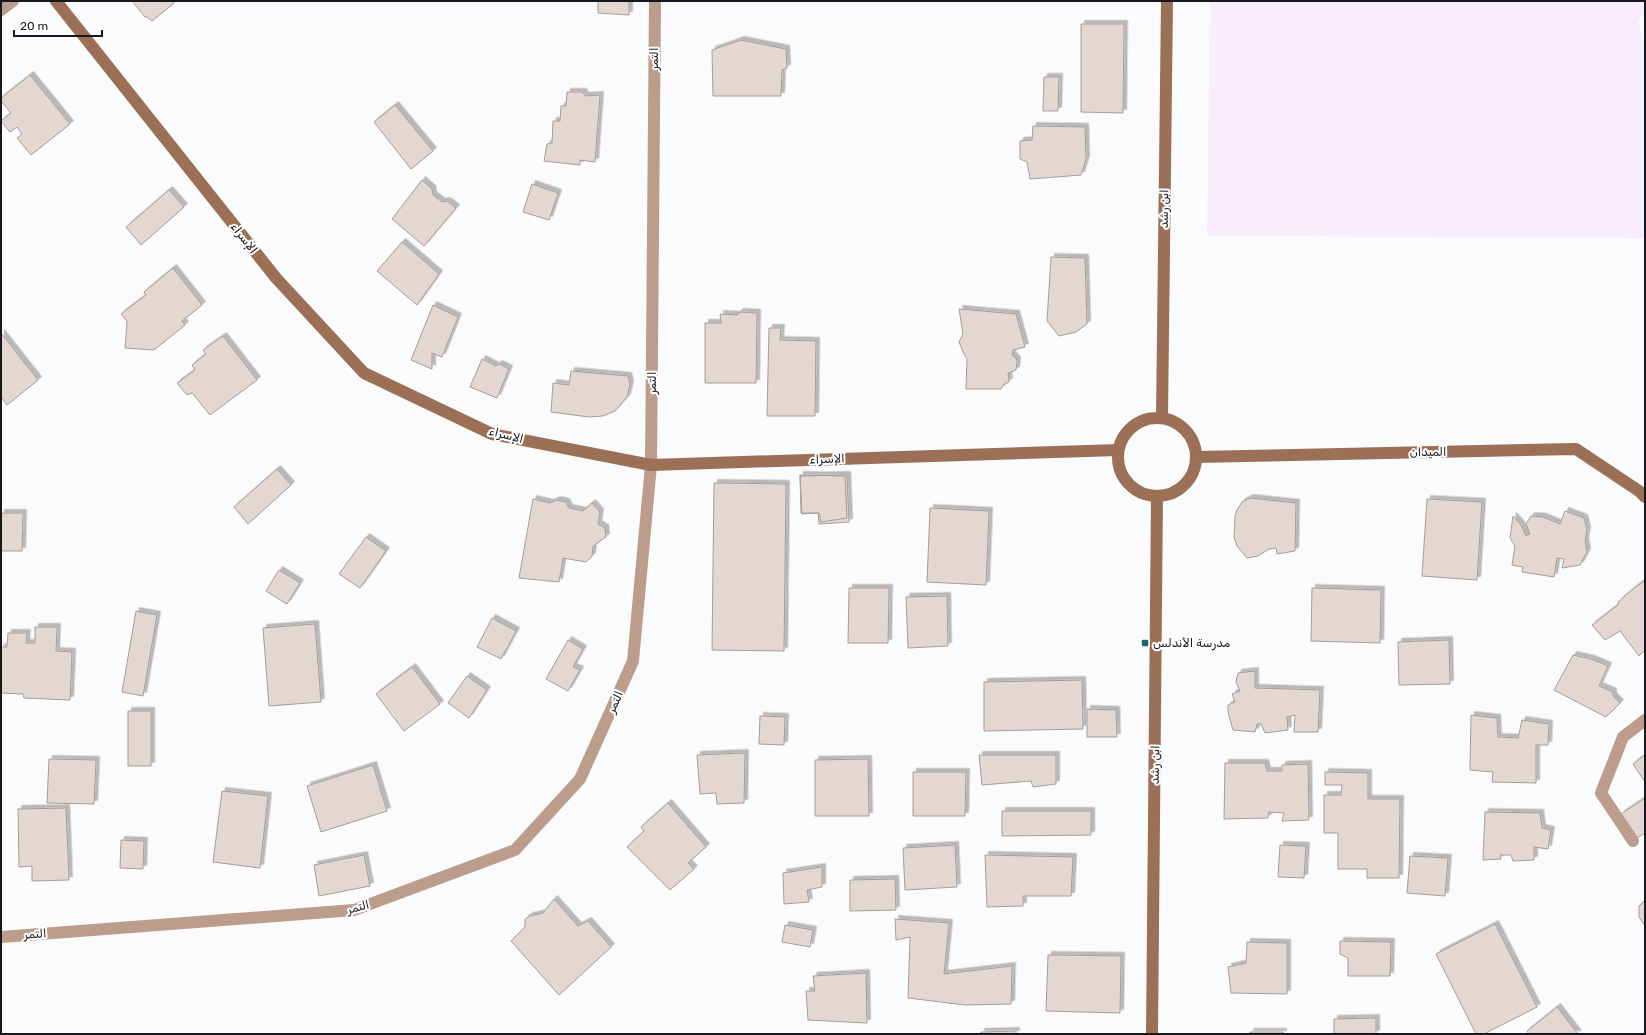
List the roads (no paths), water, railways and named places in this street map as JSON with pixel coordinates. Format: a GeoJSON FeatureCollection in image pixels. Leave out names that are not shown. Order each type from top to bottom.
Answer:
{"type":"FeatureCollection","features":[{"type":"Feature","properties":{"kind":"street"},"geometry":{"type":"LineString","coordinates":[[1,10],[13,1]]}},
{"type":"Feature","properties":{"kind":"street","name":"الإسراء"},"geometry":{"type":"LineString","coordinates":[[56,1],[276,278],[364,373],[492,434],[651,465],[1118,450]]}},
{"type":"Feature","properties":{"kind":"street","name":"التمر"},"geometry":{"type":"LineString","coordinates":[[1,937],[354,910],[515,850],[580,779],[634,661],[651,465],[655,1]]}},
{"type":"Feature","properties":{"kind":"street","name":"ابن رشد"},"geometry":{"type":"LineString","coordinates":[[1162,417],[1167,1]]}},
{"type":"Feature","properties":{"kind":"street"},"geometry":{"type":"LineString","coordinates":[[1162,417],[1173,420],[1183,426],[1190,435],[1195,446],[1196,457],[1194,469],[1189,480],[1175,491],[1157,496],[1144,494],[1132,488],[1123,477],[1118,464],[1118,450],[1121,439],[1128,429],[1138,422],[1150,418],[1162,417]]}},
{"type":"Feature","properties":{"kind":"street","name":"الميدان"},"geometry":{"type":"LineString","coordinates":[[1196,457],[1576,449],[1639,491],[1645,497]]}},
{"type":"Feature","properties":{"kind":"street","name":"ابن رشد"},"geometry":{"type":"LineString","coordinates":[[1152,1034],[1157,496]]}},
{"type":"Feature","properties":{"kind":"street"},"geometry":{"type":"LineString","coordinates":[[1633,841],[1601,792],[1624,737],[1645,720]]}},
{"type":"Feature","properties":{"kind":"place","name":"مدرسة الأندلس"},"geometry":{"type":"Point","coordinates":[1145,643]}}]}
